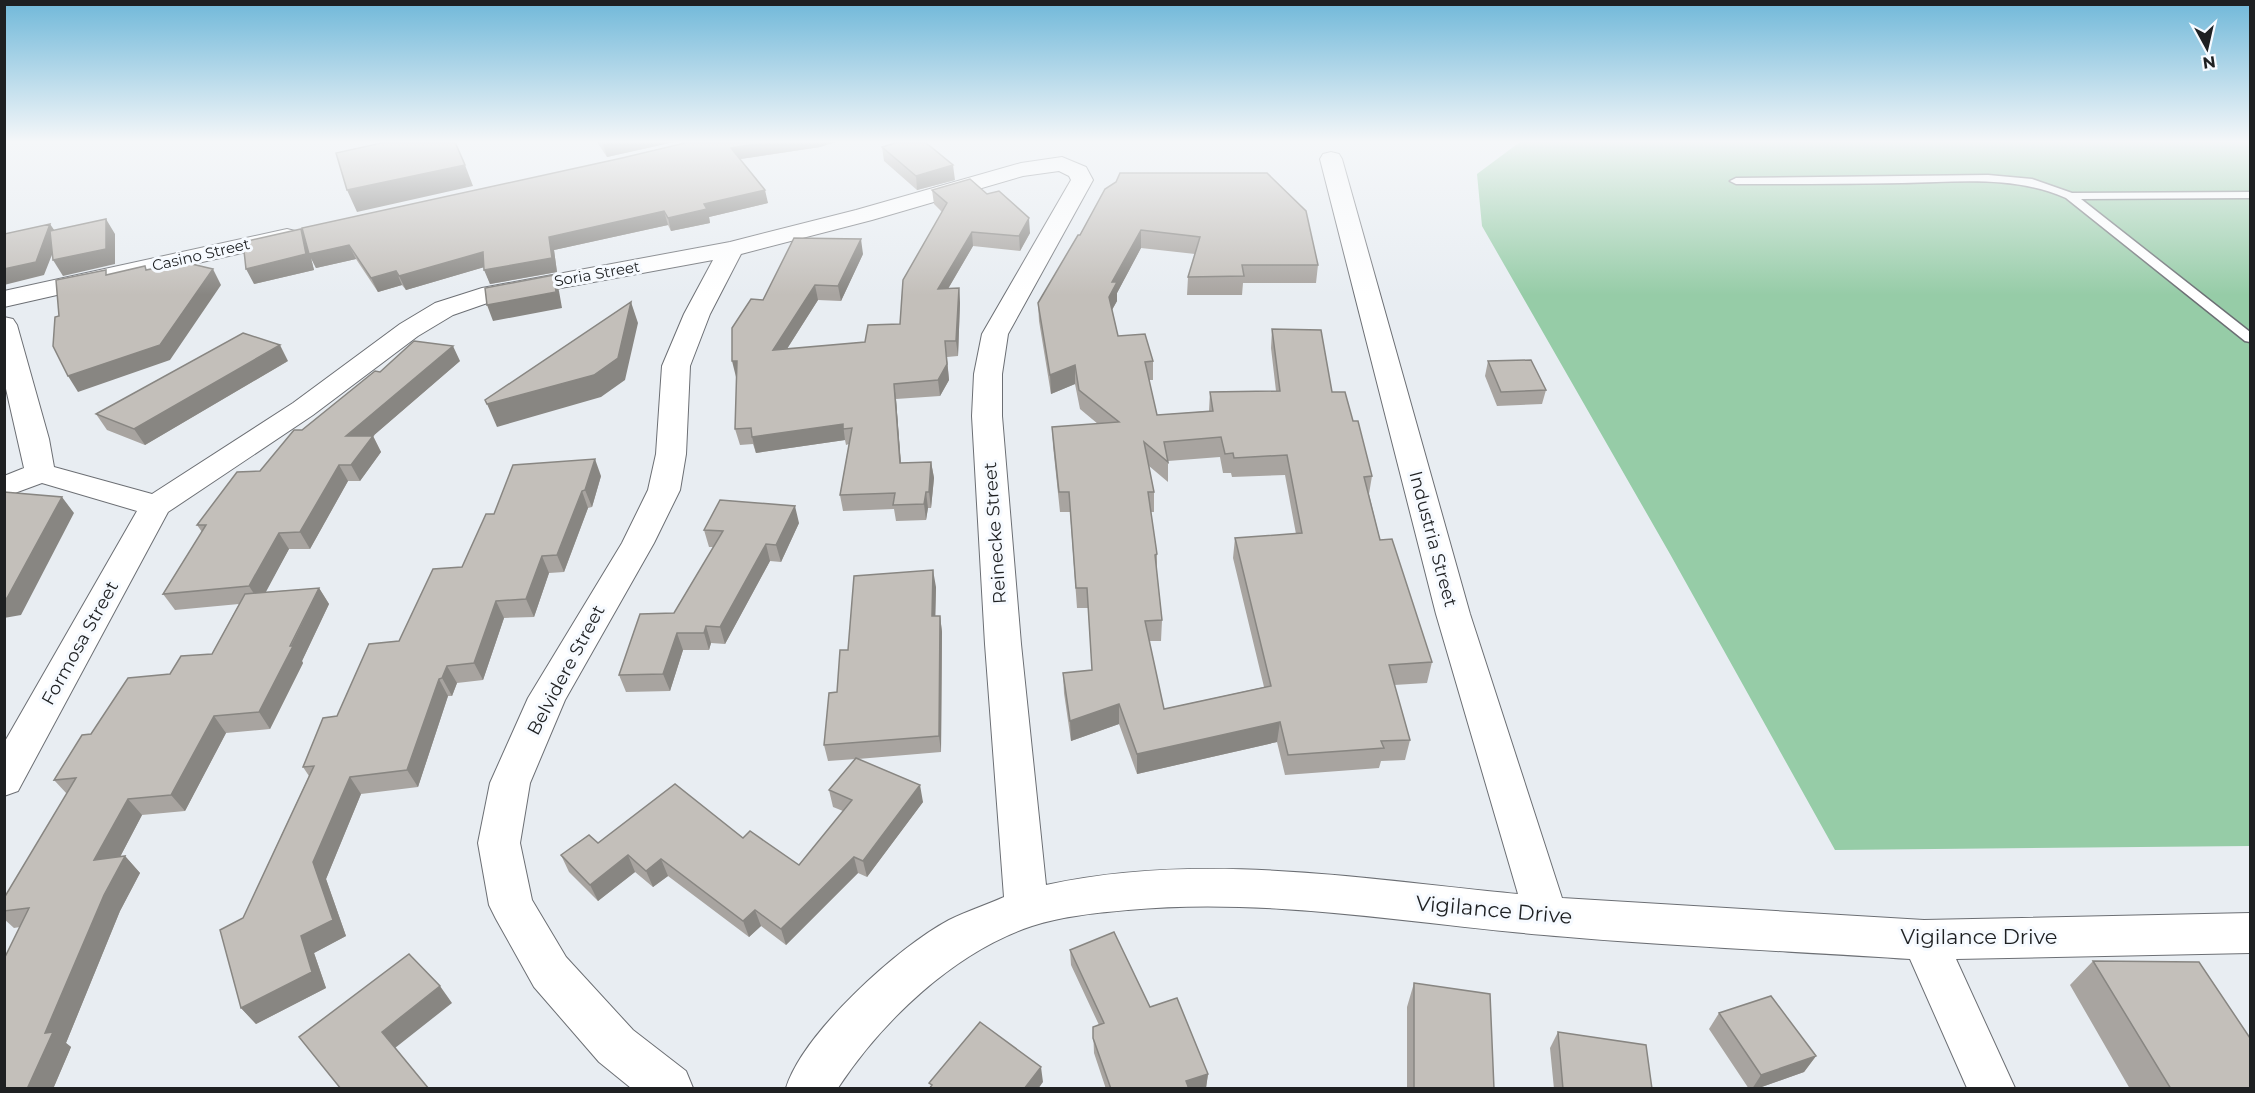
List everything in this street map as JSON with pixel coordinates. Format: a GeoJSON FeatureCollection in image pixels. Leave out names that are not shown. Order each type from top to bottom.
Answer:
{"type":"FeatureCollection","features":[{"type":"Feature","properties":{"kind":"street","name":"Soria Street"},"geometry":{"type":"LineString","coordinates":[[156,506],[303,408],[409,330],[444,309],[491,293],[731,249],[942,193]]}},
{"type":"Feature","properties":{"kind":"street","name":"Reinecke Street"},"geometry":{"type":"LineString","coordinates":[[1027,908],[1003,644],[987,416],[988,374],[995,334],[1075,193]]}},
{"type":"Feature","properties":{"kind":"street","name":"Industria Street"},"geometry":{"type":"LineString","coordinates":[[1340,193],[1454,614],[1546,916]]}},
{"type":"Feature","properties":{"kind":"street","name":"Casino Street"},"geometry":{"type":"LineString","coordinates":[[4,299],[305,232]]}},
{"type":"Feature","properties":{"kind":"street","name":"Belvidere Street"},"geometry":{"type":"LineString","coordinates":[[669,1089],[616,1046],[550,972],[511,905],[499,843],[510,783],[547,698],[638,543],[664,490],[672,454],[676,366],[697,314],[731,249]]}},
{"type":"Feature","properties":{"kind":"street"},"geometry":{"type":"LineString","coordinates":[[4,325],[34,439],[40,473]]}},
{"type":"Feature","properties":{"kind":"street"},"geometry":{"type":"LineString","coordinates":[[4,486],[40,473],[156,506]]}},
{"type":"Feature","properties":{"kind":"street","name":"Formosa Street"},"geometry":{"type":"LineString","coordinates":[[4,780],[156,506]]}},
{"type":"Feature","properties":{"kind":"street","name":"Vigilance Drive"},"geometry":{"type":"LineString","coordinates":[[810,1089],[839,1045],[906,976],[964,935],[1027,908],[1086,896],[1174,887],[1290,891],[1546,916],[1924,940],[2250,933]]}},
{"type":"Feature","properties":{"kind":"street"},"geometry":{"type":"LineString","coordinates":[[1924,940],[1991,1089]]}},
{"type":"Feature","properties":{"kind":"lane"},"geometry":{"type":"LineString","coordinates":[[2062,193],[2070,196],[2250,338]]}},
{"type":"Feature","properties":{"kind":"lane"},"geometry":{"type":"LineString","coordinates":[[2070,196],[2250,195]]}},
{"type":"Feature","properties":{"kind":"green space"},"geometry":{"type":"Polygon","coordinates":[[[1479,193],[2250,193],[2250,846],[1835,850],[1670,554],[1482,226],[1479,193]]]}},
{"type":"Feature","properties":{"kind":"building"},"geometry":{"type":"Polygon","coordinates":[[[462,193],[752,193],[704,204],[707,209],[668,218],[664,211],[549,237],[552,258],[484,270],[483,252],[399,276],[396,271],[371,278],[349,245],[309,254],[302,228],[462,193]]]}},
{"type":"Feature","properties":{"kind":"building"},"geometry":{"type":"Polygon","coordinates":[[[935,193],[1001,193],[1029,218],[1019,236],[972,232],[938,289],[959,288],[956,341],[945,341],[947,364],[938,380],[894,384],[900,463],[931,462],[929,492],[926,492],[924,504],[893,505],[895,493],[840,495],[852,428],[843,429],[843,424],[752,437],[751,428],[735,429],[737,361],[732,361],[732,328],[751,299],[763,300],[794,238],[861,239],[838,286],[815,285],[773,350],[865,342],[868,325],[900,324],[903,280],[947,203],[935,193]]]}},
{"type":"Feature","properties":{"kind":"building"},"geometry":{"type":"Polygon","coordinates":[[[1103,193],[1288,193],[1306,211],[1318,265],[1242,265],[1244,276],[1188,277],[1200,237],[1141,230],[1112,282],[1117,282],[1109,297],[1118,336],[1145,334],[1153,361],[1145,362],[1157,415],[1213,411],[1210,392],[1280,391],[1272,329],[1321,330],[1332,392],[1345,392],[1353,421],[1358,421],[1372,476],[1364,477],[1380,540],[1392,539],[1432,662],[1389,665],[1410,740],[1381,741],[1384,748],[1288,755],[1280,722],[1137,754],[1119,704],[1070,721],[1063,673],[1092,670],[1087,588],[1076,588],[1069,492],[1059,492],[1052,427],[1119,422],[1079,390],[1075,365],[1050,375],[1038,303],[1103,193]],[[1221,437],[1164,442],[1168,462],[1144,442],[1154,492],[1148,492],[1157,554],[1155,555],[1162,620],[1145,621],[1164,709],[1271,686],[1235,538],[1302,533],[1287,455],[1234,458],[1233,453],[1225,454],[1221,437]]]}},
{"type":"Feature","properties":{"kind":"building"},"geometry":{"type":"Polygon","coordinates":[[[106,219],[106,249],[53,260],[50,231],[106,219]]]}},
{"type":"Feature","properties":{"kind":"building"},"geometry":{"type":"Polygon","coordinates":[[[50,224],[36,262],[4,269],[4,234],[50,224]]]}},
{"type":"Feature","properties":{"kind":"building"},"geometry":{"type":"Polygon","coordinates":[[[301,229],[306,254],[246,269],[243,242],[301,229]]]}},
{"type":"Feature","properties":{"kind":"building"},"geometry":{"type":"Polygon","coordinates":[[[183,262],[213,269],[160,345],[68,376],[53,346],[55,317],[59,316],[56,280],[106,270],[106,275],[145,266],[146,270],[183,262]]]}},
{"type":"Feature","properties":{"kind":"building"},"geometry":{"type":"Polygon","coordinates":[[[554,275],[556,292],[487,305],[485,288],[554,275]]]}},
{"type":"Feature","properties":{"kind":"building"},"geometry":{"type":"Polygon","coordinates":[[[631,302],[618,358],[594,375],[487,404],[485,400],[631,302]]]}},
{"type":"Feature","properties":{"kind":"building"},"geometry":{"type":"Polygon","coordinates":[[[243,333],[280,345],[134,429],[96,414],[243,333]]]}},
{"type":"Feature","properties":{"kind":"building"},"geometry":{"type":"Polygon","coordinates":[[[414,341],[453,346],[346,436],[373,436],[351,465],[339,465],[300,532],[279,533],[249,586],[163,594],[206,525],[197,525],[237,472],[260,471],[294,430],[302,430],[375,371],[380,372],[414,341]]]}},
{"type":"Feature","properties":{"kind":"building"},"geometry":{"type":"Polygon","coordinates":[[[1531,360],[1546,390],[1501,392],[1488,361],[1531,360]]]}},
{"type":"Feature","properties":{"kind":"building"},"geometry":{"type":"Polygon","coordinates":[[[595,459],[585,490],[582,491],[557,555],[542,556],[526,599],[496,601],[474,663],[447,666],[442,678],[439,679],[407,770],[350,777],[313,862],[333,920],[301,936],[312,972],[241,1008],[220,930],[243,918],[314,766],[303,767],[323,718],[337,716],[369,644],[399,641],[433,569],[462,567],[486,514],[494,514],[513,465],[595,459]]]}},
{"type":"Feature","properties":{"kind":"building"},"geometry":{"type":"Polygon","coordinates":[[[4,492],[62,497],[7,598],[4,599],[4,492]]]}},
{"type":"Feature","properties":{"kind":"building"},"geometry":{"type":"Polygon","coordinates":[[[720,500],[795,506],[776,545],[766,544],[720,627],[706,626],[704,633],[677,633],[663,674],[619,675],[640,614],[674,613],[723,531],[704,530],[720,500]]]}},
{"type":"Feature","properties":{"kind":"building"},"geometry":{"type":"Polygon","coordinates":[[[933,570],[932,616],[940,616],[939,736],[824,745],[829,693],[837,692],[840,650],[848,650],[854,576],[933,570]]]}},
{"type":"Feature","properties":{"kind":"building"},"geometry":{"type":"Polygon","coordinates":[[[319,588],[290,646],[293,646],[259,712],[214,716],[171,795],[128,799],[94,860],[125,856],[104,895],[45,1033],[53,1032],[27,1089],[4,1089],[4,959],[29,908],[4,911],[4,898],[76,778],[54,780],[82,735],[91,734],[128,678],[170,674],[181,656],[212,654],[245,594],[319,588]]]}},
{"type":"Feature","properties":{"kind":"building"},"geometry":{"type":"Polygon","coordinates":[[[856,758],[920,785],[863,861],[854,857],[781,929],[755,910],[743,921],[661,859],[646,871],[628,855],[590,885],[561,855],[589,835],[598,843],[675,784],[743,838],[750,831],[799,865],[852,800],[829,790],[856,758]]]}},
{"type":"Feature","properties":{"kind":"building"},"geometry":{"type":"Polygon","coordinates":[[[1114,932],[1150,1007],[1177,998],[1208,1074],[1186,1081],[1189,1089],[1111,1089],[1093,1038],[1093,1027],[1104,1023],[1070,950],[1114,932]]]}},
{"type":"Feature","properties":{"kind":"building"},"geometry":{"type":"Polygon","coordinates":[[[409,954],[440,986],[382,1032],[429,1089],[341,1089],[299,1037],[409,954]]]}},
{"type":"Feature","properties":{"kind":"building"},"geometry":{"type":"Polygon","coordinates":[[[2093,961],[2199,962],[2250,1038],[2250,1089],[2171,1089],[2093,961]]]}},
{"type":"Feature","properties":{"kind":"building"},"geometry":{"type":"Polygon","coordinates":[[[1414,983],[1490,994],[1494,1089],[1414,1089],[1414,983]]]}},
{"type":"Feature","properties":{"kind":"building"},"geometry":{"type":"Polygon","coordinates":[[[1771,996],[1816,1056],[1761,1075],[1719,1013],[1771,996]]]}},
{"type":"Feature","properties":{"kind":"building"},"geometry":{"type":"Polygon","coordinates":[[[980,1022],[1041,1067],[1024,1089],[929,1089],[932,1085],[929,1083],[980,1022]]]}},
{"type":"Feature","properties":{"kind":"building"},"geometry":{"type":"Polygon","coordinates":[[[1558,1032],[1646,1045],[1652,1089],[1563,1089],[1558,1032]]]}}]}
